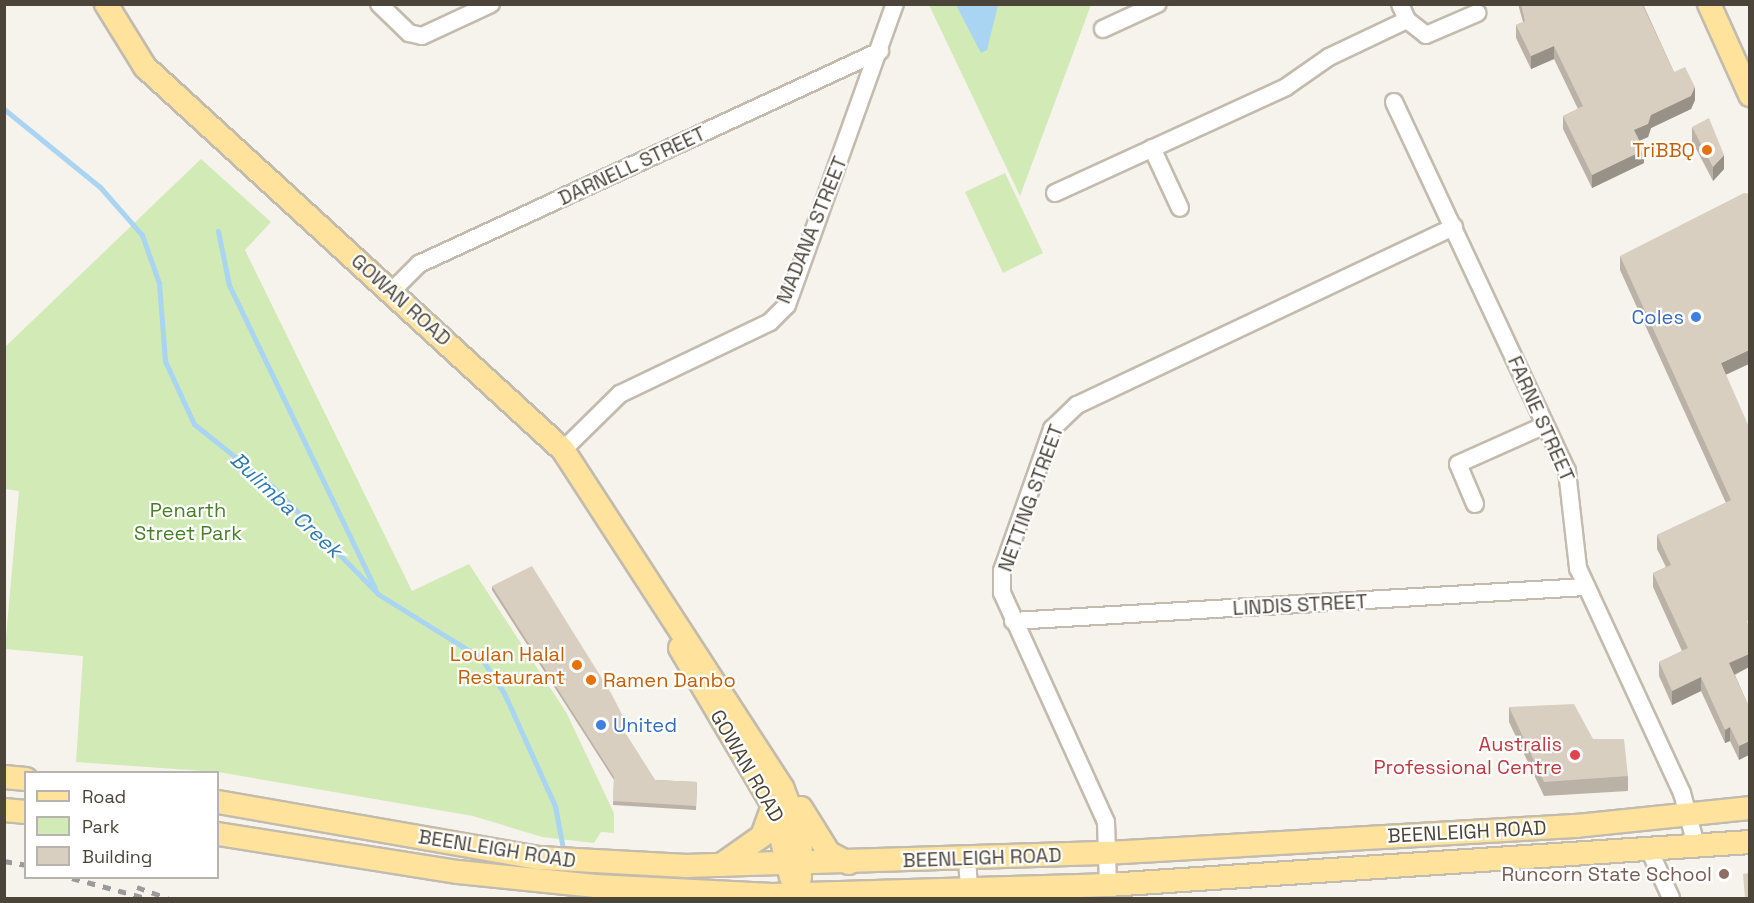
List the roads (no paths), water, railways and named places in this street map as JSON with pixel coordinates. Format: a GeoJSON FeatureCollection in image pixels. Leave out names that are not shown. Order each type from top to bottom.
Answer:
{"type":"FeatureCollection","features":[{"type":"Feature","properties":{"kind":"main road","name":"GOWAN ROAD"},"geometry":{"type":"LineString","coordinates":[[106,4],[145,67],[563,450],[669,618],[696,649],[778,796],[798,825],[794,863],[797,894]]}},
{"type":"Feature","properties":{"kind":"main road"},"geometry":{"type":"LineString","coordinates":[[1709,4],[1749,95]]}},
{"type":"Feature","properties":{"kind":"main road"},"geometry":{"type":"LineString","coordinates":[[4,777],[24,779]]}},
{"type":"Feature","properties":{"kind":"main road"},"geometry":{"type":"LineString","coordinates":[[721,865],[762,836],[778,796],[830,853],[850,863]]}},
{"type":"Feature","properties":{"kind":"main road","name":"BEENLEIGH ROAD"},"geometry":{"type":"LineString","coordinates":[[219,802],[539,858],[596,864],[721,865],[850,863],[1107,853],[1576,826],[1749,808]]}},
{"type":"Feature","properties":{"kind":"main road"},"geometry":{"type":"LineString","coordinates":[[4,810],[24,812]]}},
{"type":"Feature","properties":{"kind":"main road","name":"BEENLEIGH ROAD"},"geometry":{"type":"LineString","coordinates":[[219,834],[539,881],[595,886],[797,894],[969,894],[1749,842]]}},
{"type":"Feature","properties":{"kind":"street"},"geometry":{"type":"LineString","coordinates":[[378,4],[409,33],[422,36],[491,4]]}},
{"type":"Feature","properties":{"kind":"street","name":"MADANA STREET"},"geometry":{"type":"LineString","coordinates":[[563,450],[620,394],[770,321],[787,305],[895,4]]}},
{"type":"Feature","properties":{"kind":"street"},"geometry":{"type":"LineString","coordinates":[[1103,29],[1157,4]]}},
{"type":"Feature","properties":{"kind":"street"},"geometry":{"type":"LineString","coordinates":[[1055,193],[1286,87],[1329,57],[1403,12],[1426,35],[1477,14]]}},
{"type":"Feature","properties":{"kind":"street","name":"DARNELL STREET"},"geometry":{"type":"LineString","coordinates":[[391,292],[419,264],[880,51]]}},
{"type":"Feature","properties":{"kind":"street","name":"FARNE STREET"},"geometry":{"type":"LineString","coordinates":[[1394,102],[1545,425],[1573,492],[1578,568],[1690,814],[1696,845]]}},
{"type":"Feature","properties":{"kind":"street"},"geometry":{"type":"LineString","coordinates":[[1152,148],[1180,208]]}},
{"type":"Feature","properties":{"kind":"street","name":"NETTING STREET"},"geometry":{"type":"LineString","coordinates":[[1108,885],[1106,822],[1002,593],[1002,571],[1060,416],[1454,228]]}},
{"type":"Feature","properties":{"kind":"street"},"geometry":{"type":"LineString","coordinates":[[1475,504],[1458,464],[1545,425]]}},
{"type":"Feature","properties":{"kind":"street","name":"LINDIS STREET"},"geometry":{"type":"LineString","coordinates":[[1013,621],[1586,587]]}},
{"type":"Feature","properties":{"kind":"street"},"geometry":{"type":"LineString","coordinates":[[1648,847],[1671,898]]}},
{"type":"Feature","properties":{"kind":"street"},"geometry":{"type":"LineString","coordinates":[[967,859],[969,894]]}},
{"type":"Feature","properties":{"kind":"water"},"geometry":{"type":"Polygon","coordinates":[[[956,5],[998,5],[987,50],[981,53],[956,5]]]}},
{"type":"Feature","properties":{"kind":"waterway","name":"Bulimba Creek"},"geometry":{"type":"LineString","coordinates":[[4,109],[100,187],[142,235],[159,283],[165,361],[194,424],[273,487],[378,594],[481,658],[504,693],[555,806],[564,854]]}},
{"type":"Feature","properties":{"kind":"waterway"},"geometry":{"type":"LineString","coordinates":[[218,231],[229,285],[375,588]]}},
{"type":"Feature","properties":{"kind":"waterway","name":"Bulimba Creek"},"geometry":{"type":"LineString","coordinates":[[568,888],[569,898]]}},
{"type":"Feature","properties":{"kind":"railway"},"geometry":{"type":"LineString","coordinates":[[4,861],[24,865]]}},
{"type":"Feature","properties":{"kind":"railway"},"geometry":{"type":"LineString","coordinates":[[76,879],[146,898]]}},
{"type":"Feature","properties":{"kind":"railway"},"geometry":{"type":"LineString","coordinates":[[137,887],[168,898]]}},
{"type":"Feature","properties":{"kind":"place","name":"TriBBQ"},"geometry":{"type":"Point","coordinates":[1707,150]}},
{"type":"Feature","properties":{"kind":"place","name":"Coles"},"geometry":{"type":"Point","coordinates":[1696,317]}},
{"type":"Feature","properties":{"kind":"place","name":"Loulan Halal Restaurant"},"geometry":{"type":"Point","coordinates":[577,665]}},
{"type":"Feature","properties":{"kind":"place","name":"Ramen Danbo"},"geometry":{"type":"Point","coordinates":[591,680]}},
{"type":"Feature","properties":{"kind":"place","name":"United"},"geometry":{"type":"Point","coordinates":[601,725]}},
{"type":"Feature","properties":{"kind":"place","name":"Australis Professional Centre"},"geometry":{"type":"Point","coordinates":[1575,755]}},
{"type":"Feature","properties":{"kind":"place","name":"Runcorn State School"},"geometry":{"type":"Point","coordinates":[1724,874]}},
{"type":"Feature","properties":{"kind":"park label","name":"Penarth Street Park"},"geometry":{"type":"Point","coordinates":[188,522]}}]}
